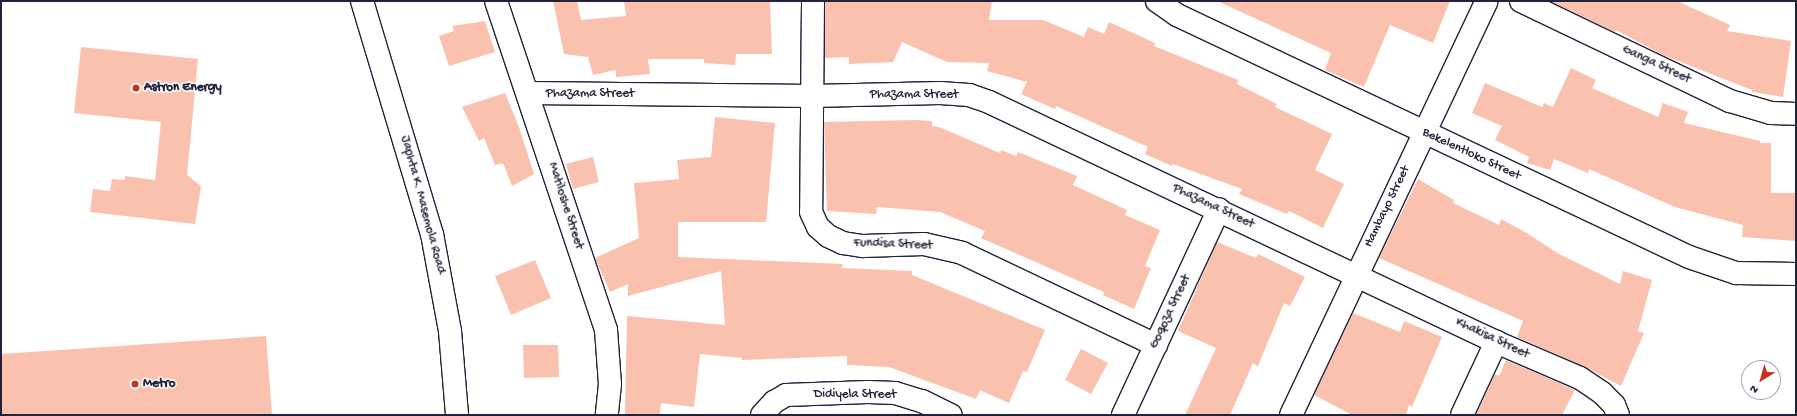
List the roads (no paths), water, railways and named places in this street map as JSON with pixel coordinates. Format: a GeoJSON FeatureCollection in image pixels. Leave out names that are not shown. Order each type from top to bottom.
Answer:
{"type":"FeatureCollection","features":[{"type":"Feature","properties":{"kind":"street","name":"Japhta K. Masemola Road"},"geometry":{"type":"LineString","coordinates":[[362,1],[432,234],[450,331],[457,415]]}},
{"type":"Feature","properties":{"kind":"street","name":"Matiloshe Street"},"geometry":{"type":"LineString","coordinates":[[496,1],[606,330],[610,384],[607,415]]}},
{"type":"Feature","properties":{"kind":"street","name":"Fundisa Street"},"geometry":{"type":"LineString","coordinates":[[813,1],[810,212],[818,227],[828,236],[843,243],[863,246],[924,244],[962,253],[1156,345]]}},
{"type":"Feature","properties":{"kind":"street","name":"Bekelentloko Street"},"geometry":{"type":"LineString","coordinates":[[1157,1],[1177,15],[1424,132],[1714,266],[1736,273],[1796,274]]}},
{"type":"Feature","properties":{"kind":"street","name":"Hambayo Street"},"geometry":{"type":"LineString","coordinates":[[1292,415],[1356,274],[1487,1]]}},
{"type":"Feature","properties":{"kind":"street","name":"Ganga Street"},"geometry":{"type":"LineString","coordinates":[[1521,1],[1730,101],[1771,113],[1796,114]]}},
{"type":"Feature","properties":{"kind":"street","name":"Phazama Street"},"geometry":{"type":"LineString","coordinates":[[528,93],[812,96],[940,93],[969,95],[989,102],[1356,274]]}},
{"type":"Feature","properties":{"kind":"street","name":"Goqoza Street"},"geometry":{"type":"LineString","coordinates":[[1123,415],[1219,210]]}},
{"type":"Feature","properties":{"kind":"street","name":"Khakisa Street"},"geometry":{"type":"LineString","coordinates":[[1356,274],[1496,342],[1580,378],[1602,393],[1614,405],[1618,415]]}},
{"type":"Feature","properties":{"kind":"street"},"geometry":{"type":"LineString","coordinates":[[1462,415],[1496,342]]}},
{"type":"Feature","properties":{"kind":"street","name":"Didiyela Street"},"geometry":{"type":"LineString","coordinates":[[762,415],[774,402],[786,396],[868,392],[895,393],[922,401],[950,415]]}},
{"type":"Feature","properties":{"kind":"place","name":"Astron Energy"},"geometry":{"type":"Point","coordinates":[136,88]}},
{"type":"Feature","properties":{"kind":"place","name":"Metro"},"geometry":{"type":"Point","coordinates":[135,384]}}]}
